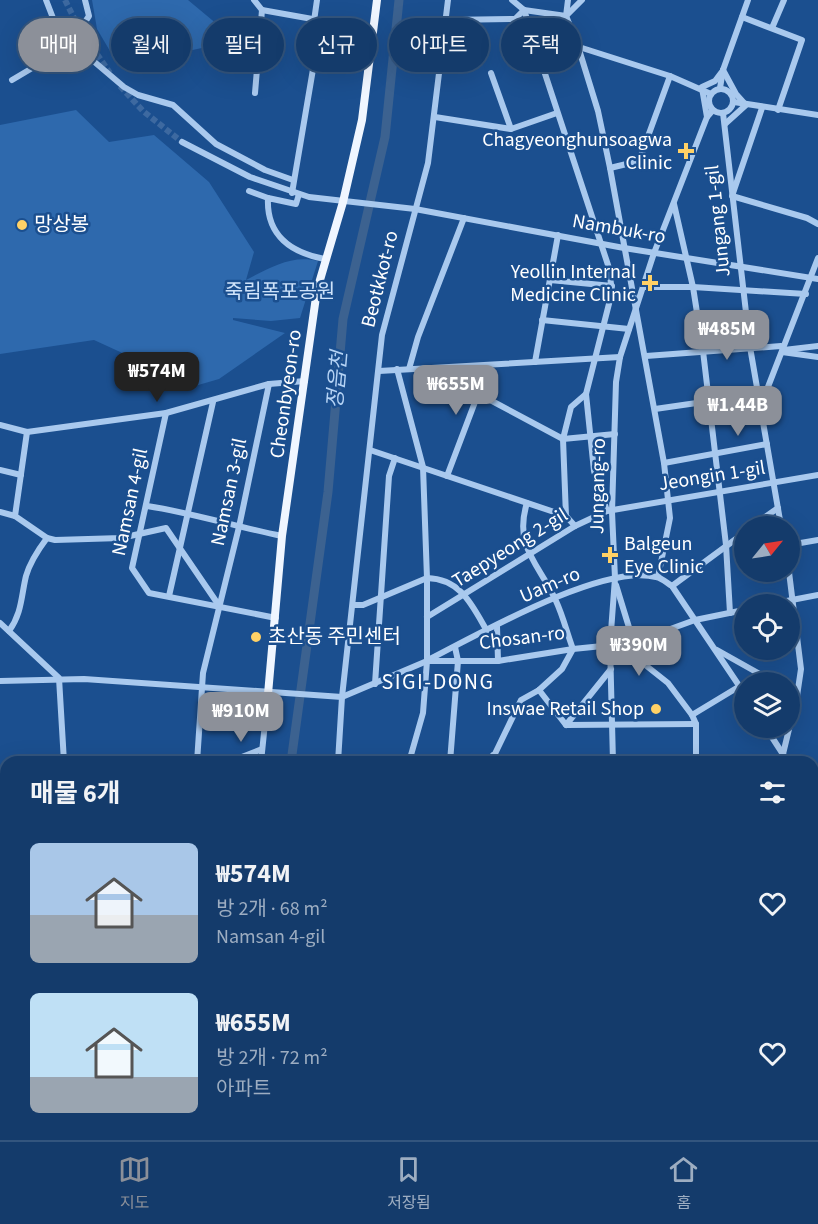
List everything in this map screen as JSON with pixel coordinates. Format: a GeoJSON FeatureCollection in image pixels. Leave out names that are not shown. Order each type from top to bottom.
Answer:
{"type":"FeatureCollection","features":[{"type":"Feature","properties":{"kind":"main road","name":"Cheonbyeon-ro"},"geometry":{"type":"LineString","coordinates":[[375,18],[376,0]]}},
{"type":"Feature","properties":{"kind":"main road","name":"Cheonbyeon-ro"},"geometry":{"type":"LineString","coordinates":[[268,694],[282,537],[317,290],[325,259],[347,203],[368,72]]}},
{"type":"Feature","properties":{"kind":"street"},"geometry":{"type":"LineString","coordinates":[[46,0],[52,18]]}},
{"type":"Feature","properties":{"kind":"street"},"geometry":{"type":"LineString","coordinates":[[85,0],[89,16],[87,18]]}},
{"type":"Feature","properties":{"kind":"street"},"geometry":{"type":"LineString","coordinates":[[254,0],[262,10],[303,18]]}},
{"type":"Feature","properties":{"kind":"street"},"geometry":{"type":"LineString","coordinates":[[317,0],[318,18]]}},
{"type":"Feature","properties":{"kind":"street","name":"Beotkkot-ro"},"geometry":{"type":"LineString","coordinates":[[446,18],[448,0]]}},
{"type":"Feature","properties":{"kind":"street"},"geometry":{"type":"LineString","coordinates":[[512,0],[524,10],[566,16]]}},
{"type":"Feature","properties":{"kind":"street"},"geometry":{"type":"LineString","coordinates":[[524,0],[524,10],[601,243],[612,286],[604,327],[586,394],[594,471],[610,511]]}},
{"type":"Feature","properties":{"kind":"street"},"geometry":{"type":"LineString","coordinates":[[566,16],[568,0]]}},
{"type":"Feature","properties":{"kind":"street"},"geometry":{"type":"LineString","coordinates":[[566,16],[582,0]]}},
{"type":"Feature","properties":{"kind":"street"},"geometry":{"type":"LineString","coordinates":[[720,88],[731,92],[734,102],[730,110],[723,113],[713,110],[709,103],[711,94],[720,88],[723,70],[748,0]]}},
{"type":"Feature","properties":{"kind":"street"},"geometry":{"type":"LineString","coordinates":[[772,28],[784,0]]}},
{"type":"Feature","properties":{"kind":"street"},"geometry":{"type":"LineString","coordinates":[[255,93],[262,10]]}},
{"type":"Feature","properties":{"kind":"street"},"geometry":{"type":"LineString","coordinates":[[489,20],[515,19],[524,10]]}},
{"type":"Feature","properties":{"kind":"street"},"geometry":{"type":"LineString","coordinates":[[742,16],[802,40],[778,110]]}},
{"type":"Feature","properties":{"kind":"street"},"geometry":{"type":"LineString","coordinates":[[581,48],[702,87],[711,94]]}},
{"type":"Feature","properties":{"kind":"street"},"geometry":{"type":"LineString","coordinates":[[581,54],[598,111],[610,168],[664,463],[670,518],[658,577],[672,586],[734,677]]}},
{"type":"Feature","properties":{"kind":"street"},"geometry":{"type":"LineString","coordinates":[[99,66],[124,87],[138,95],[173,105],[216,144],[265,170],[293,180]]}},
{"type":"Feature","properties":{"kind":"street"},"geometry":{"type":"LineString","coordinates":[[702,87],[715,81],[723,70]]}},
{"type":"Feature","properties":{"kind":"street"},"geometry":{"type":"LineString","coordinates":[[723,70],[736,94],[746,105]]}},
{"type":"Feature","properties":{"kind":"street"},"geometry":{"type":"LineString","coordinates":[[12,80],[26,72]]}},
{"type":"Feature","properties":{"kind":"street"},"geometry":{"type":"LineString","coordinates":[[249,191],[296,204],[293,180],[310,72]]}},
{"type":"Feature","properties":{"kind":"street","name":"Beotkkot-ro"},"geometry":{"type":"LineString","coordinates":[[338,756],[342,697],[379,371],[389,304],[428,163],[440,72]]}},
{"type":"Feature","properties":{"kind":"street"},"geometry":{"type":"LineString","coordinates":[[491,73],[511,129]]}},
{"type":"Feature","properties":{"kind":"street"},"geometry":{"type":"LineString","coordinates":[[610,168],[639,161],[670,76]]}},
{"type":"Feature","properties":{"kind":"street"},"geometry":{"type":"LineString","coordinates":[[702,87],[707,117]]}},
{"type":"Feature","properties":{"kind":"street"},"geometry":{"type":"LineString","coordinates":[[734,102],[818,115]]}},
{"type":"Feature","properties":{"kind":"street"},"geometry":{"type":"LineString","coordinates":[[707,117],[714,115],[721,117],[725,124],[746,105]]}},
{"type":"Feature","properties":{"kind":"street"},"geometry":{"type":"LineString","coordinates":[[762,108],[732,196],[807,218],[818,224]]}},
{"type":"Feature","properties":{"kind":"street"},"geometry":{"type":"LineString","coordinates":[[707,117],[713,110]]}},
{"type":"Feature","properties":{"kind":"street"},"geometry":{"type":"LineString","coordinates":[[435,117],[511,129],[557,113]]}},
{"type":"Feature","properties":{"kind":"street","name":"Jungang 1-gil"},"geometry":{"type":"LineString","coordinates":[[723,113],[750,347],[779,516]]}},
{"type":"Feature","properties":{"kind":"street","name":"Jungang-ro"},"geometry":{"type":"LineString","coordinates":[[613,756],[610,645],[615,578],[610,511],[616,382],[620,357],[645,287],[654,253],[707,117]]}},
{"type":"Feature","properties":{"kind":"street","name":"Nambuk-ro"},"geometry":{"type":"LineString","coordinates":[[182,142],[214,160],[293,193],[347,203],[415,209],[624,248],[818,279]]}},
{"type":"Feature","properties":{"kind":"street"},"geometry":{"type":"LineString","coordinates":[[285,202],[293,193]]}},
{"type":"Feature","properties":{"kind":"street"},"geometry":{"type":"LineString","coordinates":[[268,198],[271,220],[287,247],[299,253],[325,259]]}},
{"type":"Feature","properties":{"kind":"street"},"geometry":{"type":"LineString","coordinates":[[674,202],[693,286],[703,351],[726,545],[730,613]]}},
{"type":"Feature","properties":{"kind":"street"},"geometry":{"type":"LineString","coordinates":[[409,369],[418,338],[464,218]]}},
{"type":"Feature","properties":{"kind":"street"},"geometry":{"type":"LineString","coordinates":[[535,362],[558,235]]}},
{"type":"Feature","properties":{"kind":"street"},"geometry":{"type":"LineString","coordinates":[[760,406],[806,294],[818,258]]}},
{"type":"Feature","properties":{"kind":"street"},"geometry":{"type":"LineString","coordinates":[[550,280],[612,286]]}},
{"type":"Feature","properties":{"kind":"street"},"geometry":{"type":"LineString","coordinates":[[645,287],[693,286],[806,294]]}},
{"type":"Feature","properties":{"kind":"street"},"geometry":{"type":"LineString","coordinates":[[543,320],[630,330]]}},
{"type":"Feature","properties":{"kind":"street"},"geometry":{"type":"LineString","coordinates":[[646,356],[750,347],[782,346],[782,351]]}},
{"type":"Feature","properties":{"kind":"street"},"geometry":{"type":"LineString","coordinates":[[782,351],[818,346]]}},
{"type":"Feature","properties":{"kind":"street"},"geometry":{"type":"LineString","coordinates":[[782,351],[818,357]]}},
{"type":"Feature","properties":{"kind":"street"},"geometry":{"type":"LineString","coordinates":[[379,371],[620,357]]}},
{"type":"Feature","properties":{"kind":"street"},"geometry":{"type":"LineString","coordinates":[[447,476],[489,364]]}},
{"type":"Feature","properties":{"kind":"street"},"geometry":{"type":"LineString","coordinates":[[397,369],[423,468],[427,578],[427,661],[423,713],[411,756]]}},
{"type":"Feature","properties":{"kind":"street"},"geometry":{"type":"LineString","coordinates":[[0,425],[27,432],[166,414],[269,384],[305,381]]}},
{"type":"Feature","properties":{"kind":"street","name":"Namsan 3-gil"},"geometry":{"type":"LineString","coordinates":[[197,756],[201,687],[239,527],[269,384]]}},
{"type":"Feature","properties":{"kind":"street"},"geometry":{"type":"LineString","coordinates":[[477,393],[563,439],[615,434]]}},
{"type":"Feature","properties":{"kind":"street"},"geometry":{"type":"LineString","coordinates":[[566,516],[563,439],[571,407],[586,394]]}},
{"type":"Feature","properties":{"kind":"street"},"geometry":{"type":"LineString","coordinates":[[655,409],[759,394]]}},
{"type":"Feature","properties":{"kind":"street"},"geometry":{"type":"LineString","coordinates":[[213,402],[169,596],[276,618]]}},
{"type":"Feature","properties":{"kind":"street","name":"Namsan 4-gil"},"geometry":{"type":"LineString","coordinates":[[166,414],[132,568],[149,593],[169,596]]}},
{"type":"Feature","properties":{"kind":"street"},"geometry":{"type":"LineString","coordinates":[[15,516],[27,432]]}},
{"type":"Feature","properties":{"kind":"street"},"geometry":{"type":"LineString","coordinates":[[664,463],[767,444]]}},
{"type":"Feature","properties":{"kind":"street"},"geometry":{"type":"LineString","coordinates":[[370,450],[566,516],[575,526]]}},
{"type":"Feature","properties":{"kind":"street"},"geometry":{"type":"LineString","coordinates":[[375,684],[388,476],[395,458]]}},
{"type":"Feature","properties":{"kind":"street"},"geometry":{"type":"LineString","coordinates":[[0,470],[21,475]]}},
{"type":"Feature","properties":{"kind":"street","name":"Jeongin 1-gil"},"geometry":{"type":"LineString","coordinates":[[610,511],[719,490],[818,476]]}},
{"type":"Feature","properties":{"kind":"street"},"geometry":{"type":"LineString","coordinates":[[493,756],[521,700],[538,690],[562,669],[573,649],[555,599],[528,556],[522,520],[527,503]]}},
{"type":"Feature","properties":{"kind":"street"},"geometry":{"type":"LineString","coordinates":[[147,506],[188,512],[282,537]]}},
{"type":"Feature","properties":{"kind":"street"},"geometry":{"type":"LineString","coordinates":[[766,516],[778,508]]}},
{"type":"Feature","properties":{"kind":"street","name":"Taepyeong 2-gil"},"geometry":{"type":"LineString","coordinates":[[428,617],[467,595],[575,526],[610,511]]}},
{"type":"Feature","properties":{"kind":"street"},"geometry":{"type":"LineString","coordinates":[[0,512],[15,516],[47,538],[66,540],[140,535],[166,528],[220,607]]}},
{"type":"Feature","properties":{"kind":"street"},"geometry":{"type":"LineString","coordinates":[[9,631],[19,618],[26,575],[35,553],[47,538]]}},
{"type":"Feature","properties":{"kind":"street"},"geometry":{"type":"LineString","coordinates":[[672,586],[734,539]]}},
{"type":"Feature","properties":{"kind":"street"},"geometry":{"type":"LineString","coordinates":[[800,543],[818,540]]}},
{"type":"Feature","properties":{"kind":"street","name":"Uam-ro"},"geometry":{"type":"LineString","coordinates":[[427,661],[555,599],[615,578],[639,575],[658,577]]}},
{"type":"Feature","properties":{"kind":"street"},"geometry":{"type":"LineString","coordinates":[[354,605],[363,605],[427,578],[438,578],[467,595],[487,631]]}},
{"type":"Feature","properties":{"kind":"street"},"geometry":{"type":"LineString","coordinates":[[615,578],[632,643],[639,660],[668,683],[692,715],[696,724],[696,756]]}},
{"type":"Feature","properties":{"kind":"street"},"geometry":{"type":"LineString","coordinates":[[800,599],[818,595]]}},
{"type":"Feature","properties":{"kind":"street","name":"Chosan-ro"},"geometry":{"type":"LineString","coordinates":[[342,697],[427,661],[498,661],[573,649],[632,643],[695,620],[734,612]]}},
{"type":"Feature","properties":{"kind":"street"},"geometry":{"type":"LineString","coordinates":[[0,623],[59,678],[64,756]]}},
{"type":"Feature","properties":{"kind":"street"},"geometry":{"type":"LineString","coordinates":[[497,626],[498,661]]}},
{"type":"Feature","properties":{"kind":"street"},"geometry":{"type":"LineString","coordinates":[[450,756],[458,661],[455,647]]}},
{"type":"Feature","properties":{"kind":"street"},"geometry":{"type":"LineString","coordinates":[[799,672],[800,647]]}},
{"type":"Feature","properties":{"kind":"street"},"geometry":{"type":"LineString","coordinates":[[717,650],[756,672]]}},
{"type":"Feature","properties":{"kind":"street"},"geometry":{"type":"LineString","coordinates":[[566,725],[611,669]]}},
{"type":"Feature","properties":{"kind":"street"},"geometry":{"type":"LineString","coordinates":[[0,681],[59,678],[201,687],[268,694],[342,697]]}},
{"type":"Feature","properties":{"kind":"street"},"geometry":{"type":"LineString","coordinates":[[538,690],[566,725]]}},
{"type":"Feature","properties":{"kind":"street"},"geometry":{"type":"LineString","coordinates":[[692,715],[734,690]]}},
{"type":"Feature","properties":{"kind":"street","name":"Cheonbyeon-ro"},"geometry":{"type":"LineString","coordinates":[[261,756],[268,694]]}},
{"type":"Feature","properties":{"kind":"street"},"geometry":{"type":"LineString","coordinates":[[566,725],[696,724]]}},
{"type":"Feature","properties":{"kind":"street"},"geometry":{"type":"LineString","coordinates":[[772,738],[783,756]]}},
{"type":"Feature","properties":{"kind":"street"},"geometry":{"type":"LineString","coordinates":[[786,756],[789,738]]}},
{"type":"Feature","properties":{"kind":"street"},"geometry":{"type":"LineString","coordinates":[[244,756],[262,749]]}},
{"type":"Feature","properties":{"kind":"green space"},"geometry":{"type":"Polygon","coordinates":[[[92,0],[188,0],[210,18],[203,18],[203,48],[191,50],[191,18],[111,18],[110,51],[99,32],[99,18],[95,18],[92,0]]]}},
{"type":"Feature","properties":{"kind":"green space","name":"죽림폭포공원"},"geometry":{"type":"Polygon","coordinates":[[[76,110],[109,142],[154,135],[209,182],[254,252],[246,280],[290,261],[308,259],[318,261],[300,318],[271,321],[233,318],[233,320],[285,333],[219,379],[181,390],[153,367],[94,340],[0,354],[0,125],[76,110]]]}},
{"type":"Feature","properties":{"kind":"waterway","name":"정읍천"},"geometry":{"type":"LineString","coordinates":[[292,756],[328,492],[343,319],[385,137],[399,0]]}},
{"type":"Feature","properties":{"kind":"tunnel"},"geometry":{"type":"LineString","coordinates":[[65,0],[79,28],[110,73]]}},
{"type":"Feature","properties":{"kind":"tunnel"},"geometry":{"type":"LineString","coordinates":[[120,86],[143,111],[182,142]]}},
{"type":"Feature","properties":{"kind":"place","name":"Chagyeonghunsoagwa Clinic"},"geometry":{"type":"Point","coordinates":[686,151]}},
{"type":"Feature","properties":{"kind":"place","name":"망상봉"},"geometry":{"type":"Point","coordinates":[22,225]}},
{"type":"Feature","properties":{"kind":"place","name":"Yeollin Internal Medicine Clinic"},"geometry":{"type":"Point","coordinates":[650,283]}},
{"type":"Feature","properties":{"kind":"place","name":"Balgeun Eye Clinic"},"geometry":{"type":"Point","coordinates":[610,555]}},
{"type":"Feature","properties":{"kind":"place","name":"초산동 주민센터"},"geometry":{"type":"Point","coordinates":[256,637]}},
{"type":"Feature","properties":{"kind":"place","name":"Inswae Retail Shop"},"geometry":{"type":"Point","coordinates":[656,709]}},
{"type":"Feature","properties":{"kind":"district","name":"SIGI-DONG"},"geometry":{"type":"Point","coordinates":[438,682]}}]}
